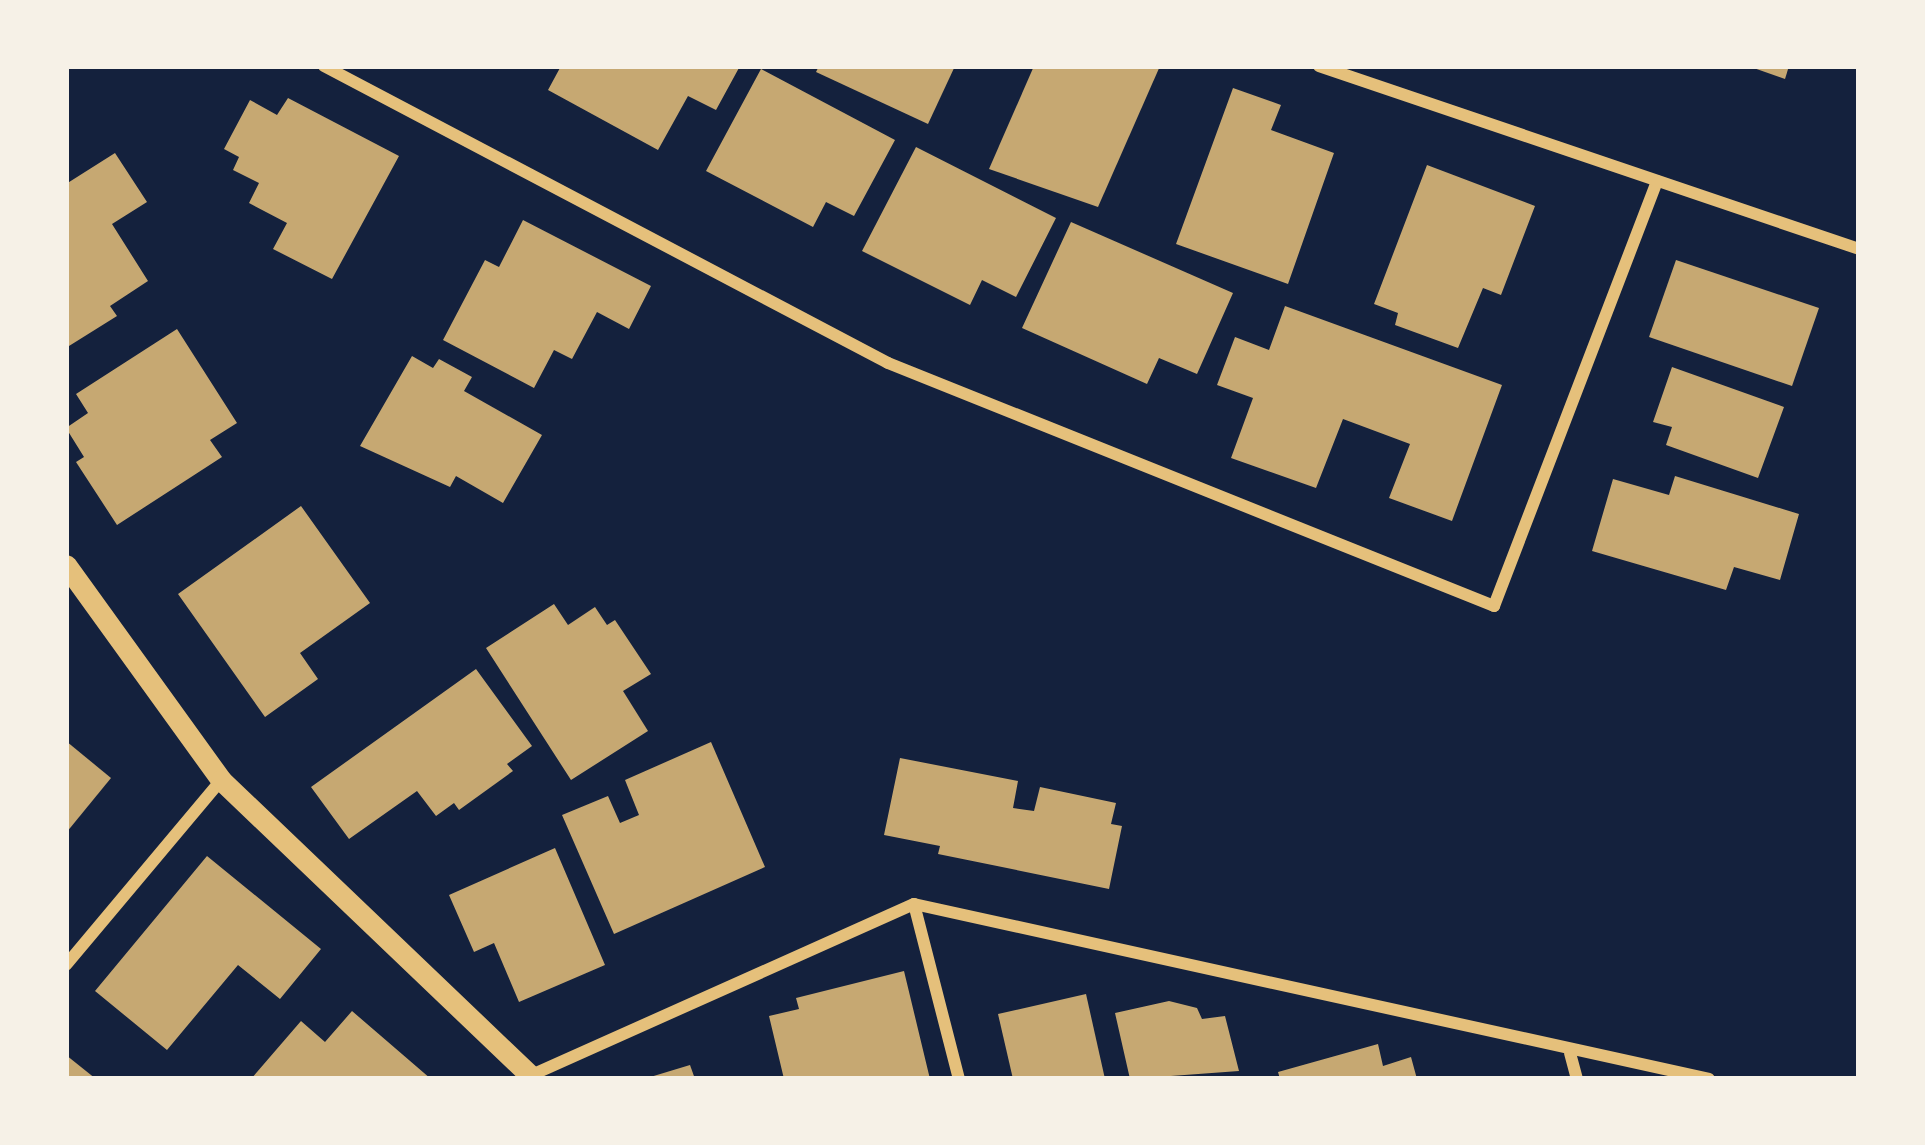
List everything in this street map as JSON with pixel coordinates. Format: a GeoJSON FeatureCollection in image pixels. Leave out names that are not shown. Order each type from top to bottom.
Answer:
{"type":"FeatureCollection","features":[{"type":"Feature","properties":{"kind":"street"},"geometry":{"type":"LineString","coordinates":[[324,66],[888,363],[1494,606],[1658,181]]}},
{"type":"Feature","properties":{"kind":"street"},"geometry":{"type":"LineString","coordinates":[[1329,68],[1859,249]]}},
{"type":"Feature","properties":{"kind":"street"},"geometry":{"type":"LineString","coordinates":[[66,565],[220,780],[530,1076],[914,904],[1570,1053],[1709,1079]]}},
{"type":"Feature","properties":{"kind":"street"},"geometry":{"type":"LineString","coordinates":[[66,965],[220,780]]}},
{"type":"Feature","properties":{"kind":"street"},"geometry":{"type":"LineString","coordinates":[[914,904],[959,1079]]}},
{"type":"Feature","properties":{"kind":"street"},"geometry":{"type":"LineString","coordinates":[[1570,1053],[1577,1079]]}},
{"type":"Feature","properties":{"kind":"building"},"geometry":{"type":"Polygon","coordinates":[[[561,66],[740,66],[716,110],[688,96],[658,150],[548,90],[561,66]]]}},
{"type":"Feature","properties":{"kind":"building"},"geometry":{"type":"Polygon","coordinates":[[[819,66],[955,66],[928,124],[816,72],[819,66]]]}},
{"type":"Feature","properties":{"kind":"building"},"geometry":{"type":"Polygon","coordinates":[[[1034,66],[1160,66],[1098,207],[989,169],[1034,66]]]}},
{"type":"Feature","properties":{"kind":"building"},"geometry":{"type":"Polygon","coordinates":[[[1748,66],[1789,66],[1785,79],[1748,66]]]}},
{"type":"Feature","properties":{"kind":"building"},"geometry":{"type":"Polygon","coordinates":[[[761,69],[895,140],[854,216],[826,202],[813,227],[706,171],[761,69]]]}},
{"type":"Feature","properties":{"kind":"building"},"geometry":{"type":"Polygon","coordinates":[[[1233,88],[1281,105],[1271,130],[1334,153],[1288,284],[1176,244],[1233,88]]]}},
{"type":"Feature","properties":{"kind":"building"},"geometry":{"type":"Polygon","coordinates":[[[288,98],[399,156],[332,279],[273,249],[287,223],[249,203],[259,183],[233,170],[239,157],[224,149],[250,100],[277,115],[288,98]]]}},
{"type":"Feature","properties":{"kind":"building"},"geometry":{"type":"Polygon","coordinates":[[[916,147],[1056,218],[1016,297],[982,280],[970,305],[862,251],[916,147]]]}},
{"type":"Feature","properties":{"kind":"building"},"geometry":{"type":"Polygon","coordinates":[[[115,153],[147,202],[112,224],[148,281],[110,306],[117,316],[69,346],[66,184],[115,153]]]}},
{"type":"Feature","properties":{"kind":"building"},"geometry":{"type":"Polygon","coordinates":[[[1427,165],[1535,206],[1501,295],[1483,288],[1458,348],[1395,325],[1398,313],[1374,304],[1427,165]]]}},
{"type":"Feature","properties":{"kind":"building"},"geometry":{"type":"Polygon","coordinates":[[[523,220],[651,286],[629,329],[597,312],[572,359],[554,350],[534,388],[443,340],[485,260],[499,267],[523,220]]]}},
{"type":"Feature","properties":{"kind":"building"},"geometry":{"type":"Polygon","coordinates":[[[1071,222],[1233,293],[1197,374],[1159,358],[1147,384],[1022,328],[1071,222]]]}},
{"type":"Feature","properties":{"kind":"building"},"geometry":{"type":"Polygon","coordinates":[[[1676,260],[1819,308],[1792,386],[1649,337],[1676,260]]]}},
{"type":"Feature","properties":{"kind":"building"},"geometry":{"type":"Polygon","coordinates":[[[1285,306],[1502,385],[1452,521],[1389,498],[1410,444],[1343,419],[1316,488],[1231,458],[1253,398],[1217,385],[1235,337],[1269,350],[1285,306]]]}},
{"type":"Feature","properties":{"kind":"building"},"geometry":{"type":"Polygon","coordinates":[[[177,329],[237,423],[210,440],[222,457],[117,525],[76,462],[84,457],[66,428],[88,413],[76,394],[177,329]]]}},
{"type":"Feature","properties":{"kind":"building"},"geometry":{"type":"Polygon","coordinates":[[[412,356],[433,368],[439,359],[472,377],[464,391],[542,435],[503,503],[456,476],[450,487],[360,446],[412,356]]]}},
{"type":"Feature","properties":{"kind":"building"},"geometry":{"type":"Polygon","coordinates":[[[1672,367],[1784,407],[1758,478],[1666,445],[1672,427],[1653,422],[1672,367]]]}},
{"type":"Feature","properties":{"kind":"building"},"geometry":{"type":"Polygon","coordinates":[[[1675,476],[1799,514],[1780,580],[1734,567],[1726,590],[1592,551],[1613,479],[1669,495],[1675,476]]]}},
{"type":"Feature","properties":{"kind":"building"},"geometry":{"type":"Polygon","coordinates":[[[301,506],[370,603],[300,653],[318,679],[265,717],[178,594],[301,506]]]}},
{"type":"Feature","properties":{"kind":"building"},"geometry":{"type":"Polygon","coordinates":[[[554,604],[568,625],[595,607],[607,625],[615,620],[651,674],[623,691],[648,731],[571,780],[486,648],[554,604]]]}},
{"type":"Feature","properties":{"kind":"building"},"geometry":{"type":"Polygon","coordinates":[[[476,669],[532,746],[507,764],[513,771],[459,810],[454,803],[436,816],[417,791],[349,839],[311,787],[476,669]]]}},
{"type":"Feature","properties":{"kind":"building"},"geometry":{"type":"Polygon","coordinates":[[[66,741],[111,778],[66,833],[66,741]]]}},
{"type":"Feature","properties":{"kind":"building"},"geometry":{"type":"Polygon","coordinates":[[[711,742],[765,867],[614,934],[562,815],[608,796],[620,823],[639,815],[625,780],[711,742]]]}},
{"type":"Feature","properties":{"kind":"building"},"geometry":{"type":"Polygon","coordinates":[[[900,758],[1018,781],[1013,808],[1034,811],[1040,787],[1116,803],[1111,824],[1122,826],[1109,889],[938,854],[940,846],[884,835],[900,758]]]}},
{"type":"Feature","properties":{"kind":"building"},"geometry":{"type":"Polygon","coordinates":[[[555,848],[605,965],[519,1002],[494,943],[474,952],[449,895],[555,848]]]}},
{"type":"Feature","properties":{"kind":"building"},"geometry":{"type":"Polygon","coordinates":[[[207,856],[321,949],[280,999],[238,965],[167,1050],[95,991],[207,856]]]}},
{"type":"Feature","properties":{"kind":"building"},"geometry":{"type":"Polygon","coordinates":[[[904,971],[930,1079],[784,1079],[769,1016],[799,1009],[796,998],[904,971]]]}},
{"type":"Feature","properties":{"kind":"building"},"geometry":{"type":"Polygon","coordinates":[[[1086,994],[1105,1079],[1013,1079],[998,1014],[1086,994]]]}},
{"type":"Feature","properties":{"kind":"building"},"geometry":{"type":"Polygon","coordinates":[[[1169,1001],[1197,1008],[1202,1019],[1225,1016],[1239,1071],[1130,1079],[1115,1013],[1169,1001]]]}},
{"type":"Feature","properties":{"kind":"building"},"geometry":{"type":"Polygon","coordinates":[[[352,1011],[431,1079],[251,1079],[301,1021],[325,1042],[352,1011]]]}},
{"type":"Feature","properties":{"kind":"building"},"geometry":{"type":"Polygon","coordinates":[[[1378,1044],[1383,1066],[1411,1057],[1417,1079],[1280,1079],[1278,1072],[1378,1044]]]}},
{"type":"Feature","properties":{"kind":"building"},"geometry":{"type":"Polygon","coordinates":[[[66,1055],[96,1079],[66,1079],[66,1055]]]}},
{"type":"Feature","properties":{"kind":"building"},"geometry":{"type":"Polygon","coordinates":[[[690,1065],[695,1079],[647,1079],[647,1078],[690,1065]]]}}]}
